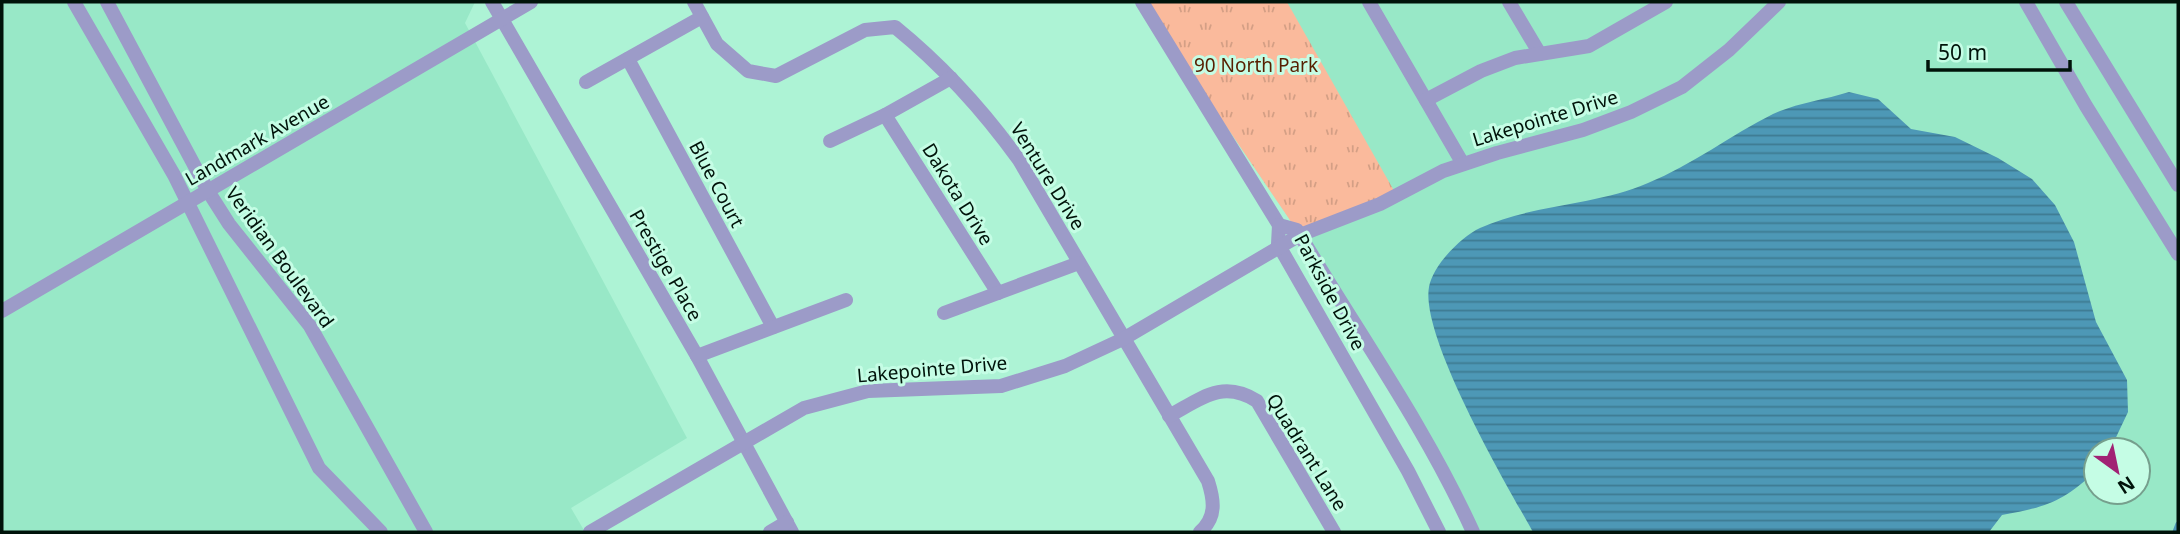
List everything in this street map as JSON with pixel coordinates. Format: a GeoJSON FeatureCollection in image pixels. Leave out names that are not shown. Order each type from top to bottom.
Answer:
{"type":"FeatureCollection","features":[{"type":"Feature","properties":{"kind":"street"},"geometry":{"type":"LineString","coordinates":[[74,2],[174,175],[186,204],[319,468],[381,532]]}},
{"type":"Feature","properties":{"kind":"street","name":"Veridian Boulevard"},"geometry":{"type":"LineString","coordinates":[[107,2],[208,191],[229,224],[310,326],[426,532]]}},
{"type":"Feature","properties":{"kind":"street","name":"Prestige Place"},"geometry":{"type":"LineString","coordinates":[[492,2],[697,356],[790,527]]}},
{"type":"Feature","properties":{"kind":"street","name":"Landmark Avenue"},"geometry":{"type":"LineString","coordinates":[[2,311],[531,2]]}},
{"type":"Feature","properties":{"kind":"street","name":"Venture Drive"},"geometry":{"type":"LineString","coordinates":[[694,2],[717,44],[748,71],[776,76],[865,30],[895,27],[936,60],[994,126],[1019,160],[1208,481],[1214,500],[1213,512],[1200,532]]}},
{"type":"Feature","properties":{"kind":"street","name":"Parkside Drive"},"geometry":{"type":"LineString","coordinates":[[1142,2],[1279,225],[1279,247],[1408,471],[1439,532]]}},
{"type":"Feature","properties":{"kind":"street"},"geometry":{"type":"LineString","coordinates":[[1369,2],[1463,164]]}},
{"type":"Feature","properties":{"kind":"street"},"geometry":{"type":"LineString","coordinates":[[1509,2],[1540,54]]}},
{"type":"Feature","properties":{"kind":"street"},"geometry":{"type":"LineString","coordinates":[[1426,100],[1481,71],[1515,58],[1589,46],[1666,2]]}},
{"type":"Feature","properties":{"kind":"street","name":"Lakepointe Drive"},"geometry":{"type":"LineString","coordinates":[[590,532],[804,408],[868,391],[1001,386],[1065,366],[1123,339],[1300,235],[1380,204],[1463,164],[1583,130],[1630,112],[1682,87],[1729,50],[1779,2]]}},
{"type":"Feature","properties":{"kind":"street"},"geometry":{"type":"LineString","coordinates":[[2026,2],[2086,106],[2178,254]]}},
{"type":"Feature","properties":{"kind":"street"},"geometry":{"type":"LineString","coordinates":[[2066,2],[2178,185]]}},
{"type":"Feature","properties":{"kind":"street"},"geometry":{"type":"LineString","coordinates":[[586,82],[702,17]]}},
{"type":"Feature","properties":{"kind":"street","name":"Blue Court"},"geometry":{"type":"LineString","coordinates":[[628,59],[773,327]]}},
{"type":"Feature","properties":{"kind":"street"},"geometry":{"type":"LineString","coordinates":[[830,141],[885,116],[951,78]]}},
{"type":"Feature","properties":{"kind":"street","name":"Dakota Drive"},"geometry":{"type":"LineString","coordinates":[[885,116],[998,293]]}},
{"type":"Feature","properties":{"kind":"street"},"geometry":{"type":"LineString","coordinates":[[1279,225],[1297,230],[1300,235]]}},
{"type":"Feature","properties":{"kind":"street","name":"Parkside Drive"},"geometry":{"type":"LineString","coordinates":[[1300,235],[1423,436],[1473,532]]}},
{"type":"Feature","properties":{"kind":"street"},"geometry":{"type":"LineString","coordinates":[[944,313],[1079,263]]}},
{"type":"Feature","properties":{"kind":"street"},"geometry":{"type":"LineString","coordinates":[[697,356],[846,300]]}},
{"type":"Feature","properties":{"kind":"street","name":"Quadrant Lane"},"geometry":{"type":"LineString","coordinates":[[1169,416],[1218,390],[1240,391],[1257,401],[1334,532]]}},
{"type":"Feature","properties":{"kind":"street"},"geometry":{"type":"LineString","coordinates":[[770,532],[790,527]]}},
{"type":"Feature","properties":{"kind":"shaded area"},"geometry":{"type":"Polygon","coordinates":[[[2,2],[475,2],[465,23],[687,438],[571,508],[585,532],[2,532],[2,2]]]}},
{"type":"Feature","properties":{"kind":"shaded area"},"geometry":{"type":"Polygon","coordinates":[[[1142,2],[2178,2],[2178,532],[1479,532],[1297,230],[1142,2]]]}},
{"type":"Feature","properties":{"kind":"green space","name":"90 North Park"},"geometry":{"type":"Polygon","coordinates":[[[1142,2],[1287,2],[1397,196],[1300,235],[1142,2]]]}},
{"type":"Feature","properties":{"kind":"water"},"geometry":{"type":"Polygon","coordinates":[[[1849,92],[1878,99],[1911,129],[1955,137],[1998,158],[2032,179],[2055,205],[2074,242],[2096,322],[2127,380],[2128,412],[2117,436],[2082,436],[2082,483],[2053,502],[2002,515],[1989,532],[1533,532],[1468,410],[1438,340],[1430,310],[1429,287],[1436,270],[1457,245],[1480,228],[1521,214],[1628,191],[1680,168],[1742,131],[1791,107],[1849,92]]]}},
{"type":"Feature","properties":{"kind":"waterway"},"geometry":{"type":"LineString","coordinates":[[2175,532],[2178,524]]}}]}
